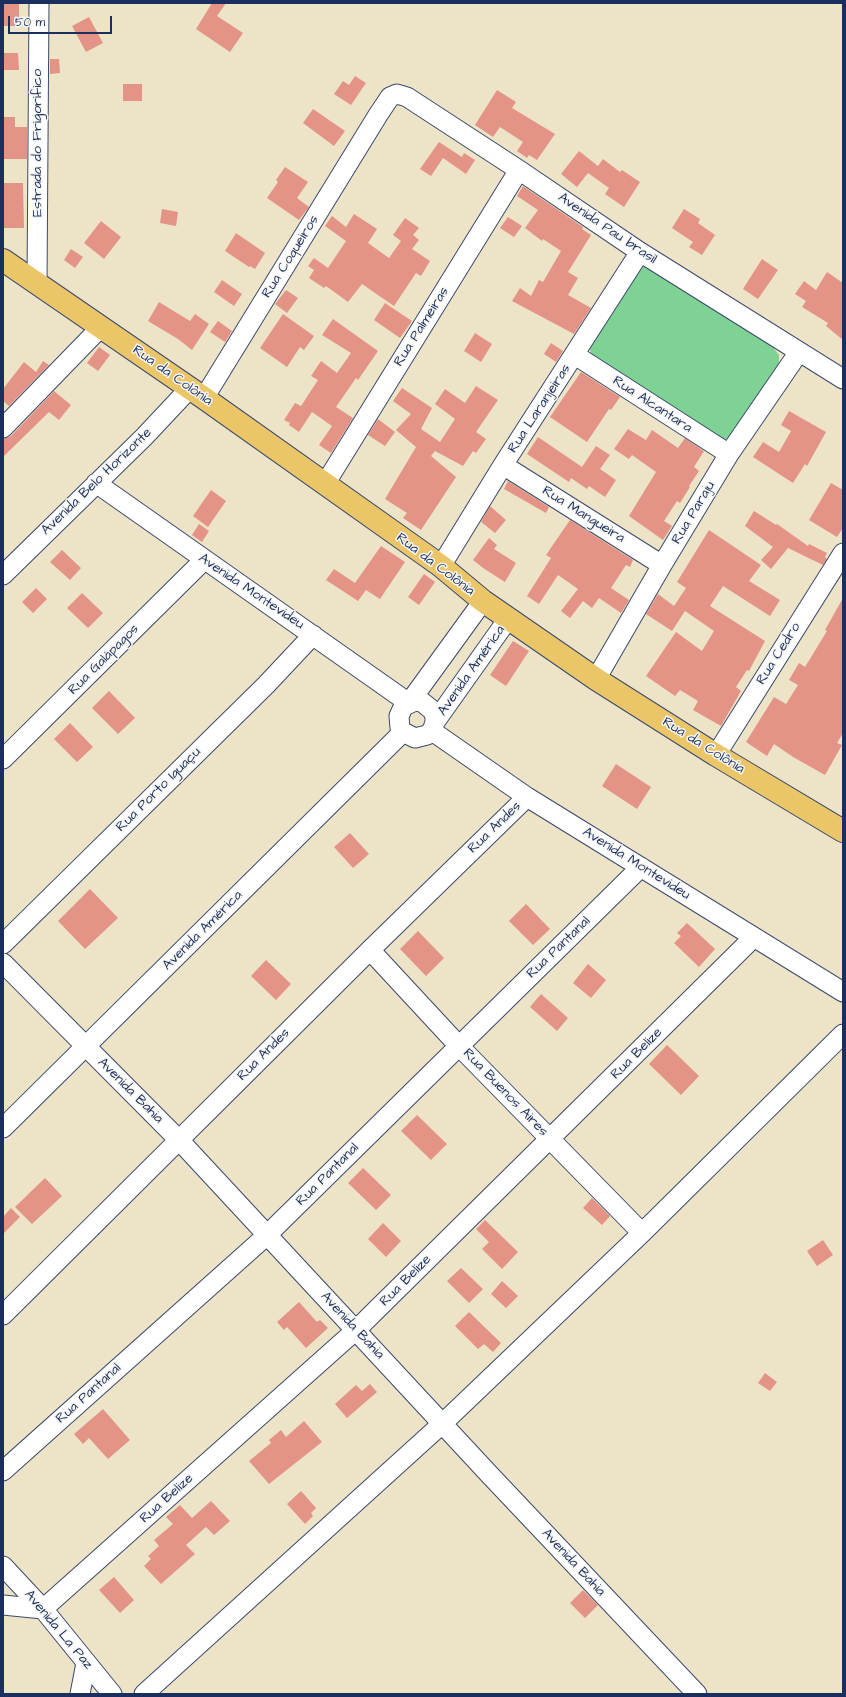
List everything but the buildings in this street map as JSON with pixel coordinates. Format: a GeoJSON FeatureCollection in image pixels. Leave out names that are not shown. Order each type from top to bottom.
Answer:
{"type":"FeatureCollection","features":[{"type":"Feature","properties":{"kind":"main road","name":"Rua da Colônia"},"geometry":{"type":"LineString","coordinates":[[3,260],[197,393],[441,566],[483,601],[508,619],[596,679],[716,755],[841,827]]}},
{"type":"Feature","properties":{"kind":"street","name":"Estrada do Frigorifico"},"geometry":{"type":"LineString","coordinates":[[37,283],[39,3]]}},
{"type":"Feature","properties":{"kind":"street","name":"Avenida Pau brasil"},"geometry":{"type":"LineString","coordinates":[[378,115],[390,97],[397,94],[407,97],[519,170],[640,252],[843,379]]}},
{"type":"Feature","properties":{"kind":"street","name":"Rua Coqueiros"},"geometry":{"type":"LineString","coordinates":[[197,393],[378,115]]}},
{"type":"Feature","properties":{"kind":"street","name":"Rua Palmeiras"},"geometry":{"type":"LineString","coordinates":[[325,484],[519,170]]}},
{"type":"Feature","properties":{"kind":"street","name":"Rua Laranjeiras"},"geometry":{"type":"LineString","coordinates":[[441,566],[503,465],[640,252]]}},
{"type":"Feature","properties":{"kind":"street"},"geometry":{"type":"LineString","coordinates":[[3,428],[101,327]]}},
{"type":"Feature","properties":{"kind":"street","name":"Rua Paraju"},"geometry":{"type":"LineString","coordinates":[[596,679],[729,454],[799,352]]}},
{"type":"Feature","properties":{"kind":"street","name":"Rua Alcantara"},"geometry":{"type":"LineString","coordinates":[[575,355],[729,454]]}},
{"type":"Feature","properties":{"kind":"street","name":"Avenida Belo Horizonte"},"geometry":{"type":"LineString","coordinates":[[3,575],[96,483],[144,438],[197,393]]}},
{"type":"Feature","properties":{"kind":"street","name":"Rua Mangueira"},"geometry":{"type":"LineString","coordinates":[[503,465],[662,565]]}},
{"type":"Feature","properties":{"kind":"street","name":"Avenida Montevideu"},"geometry":{"type":"LineString","coordinates":[[96,483],[408,702]]}},
{"type":"Feature","properties":{"kind":"street","name":"Rua Cedro"},"geometry":{"type":"LineString","coordinates":[[716,755],[843,553]]}},
{"type":"Feature","properties":{"kind":"street","name":"Rua Galápagos"},"geometry":{"type":"LineString","coordinates":[[3,759],[204,560]]}},
{"type":"Feature","properties":{"kind":"street"},"geometry":{"type":"LineString","coordinates":[[408,702],[422,702],[428,705],[435,716],[433,727],[421,738],[415,738],[403,732],[400,728],[398,716],[408,702],[483,601]]}},
{"type":"Feature","properties":{"kind":"street","name":"Avenida América"},"geometry":{"type":"LineString","coordinates":[[433,727],[508,619]]}},
{"type":"Feature","properties":{"kind":"street","name":"Rua Porto Iguaçu"},"geometry":{"type":"LineString","coordinates":[[3,944],[266,685],[313,635]]}},
{"type":"Feature","properties":{"kind":"street","name":"Avenida Montevideu"},"geometry":{"type":"LineString","coordinates":[[433,727],[527,797],[843,992]]}},
{"type":"Feature","properties":{"kind":"street","name":"Avenida América"},"geometry":{"type":"LineString","coordinates":[[3,1128],[403,732]]}},
{"type":"Feature","properties":{"kind":"street","name":"Rua Andes"},"geometry":{"type":"LineString","coordinates":[[3,1315],[370,950],[527,797]]}},
{"type":"Feature","properties":{"kind":"street","name":"Rua Pantanal"},"geometry":{"type":"LineString","coordinates":[[3,1472],[266,1236],[641,867]]}},
{"type":"Feature","properties":{"kind":"street","name":"Rua Belize"},"geometry":{"type":"LineString","coordinates":[[43,1609],[356,1330],[754,937]]}},
{"type":"Feature","properties":{"kind":"street","name":"Rua Buenos Aires"},"geometry":{"type":"LineString","coordinates":[[370,950],[458,1046],[642,1233]]}},
{"type":"Feature","properties":{"kind":"street","name":"Avenida Bahia"},"geometry":{"type":"LineString","coordinates":[[3,963],[179,1140],[266,1236],[697,1694]]}},
{"type":"Feature","properties":{"kind":"street"},"geometry":{"type":"LineString","coordinates":[[144,1694],[443,1423],[642,1233],[843,1034]]}},
{"type":"Feature","properties":{"kind":"street","name":"Avenida La Paz"},"geometry":{"type":"LineString","coordinates":[[3,1566],[43,1609],[112,1694]]}},
{"type":"Feature","properties":{"kind":"street"},"geometry":{"type":"LineString","coordinates":[[3,1605],[43,1609]]}},
{"type":"Feature","properties":{"kind":"street"},"geometry":{"type":"LineString","coordinates":[[80,1694],[86,1663]]}},
{"type":"Feature","properties":{"kind":"green space"},"geometry":{"type":"Polygon","coordinates":[[[647,266],[772,346],[779,355],[779,367],[731,438],[720,441],[591,354],[589,345],[639,268],[647,266]]]}}]}
